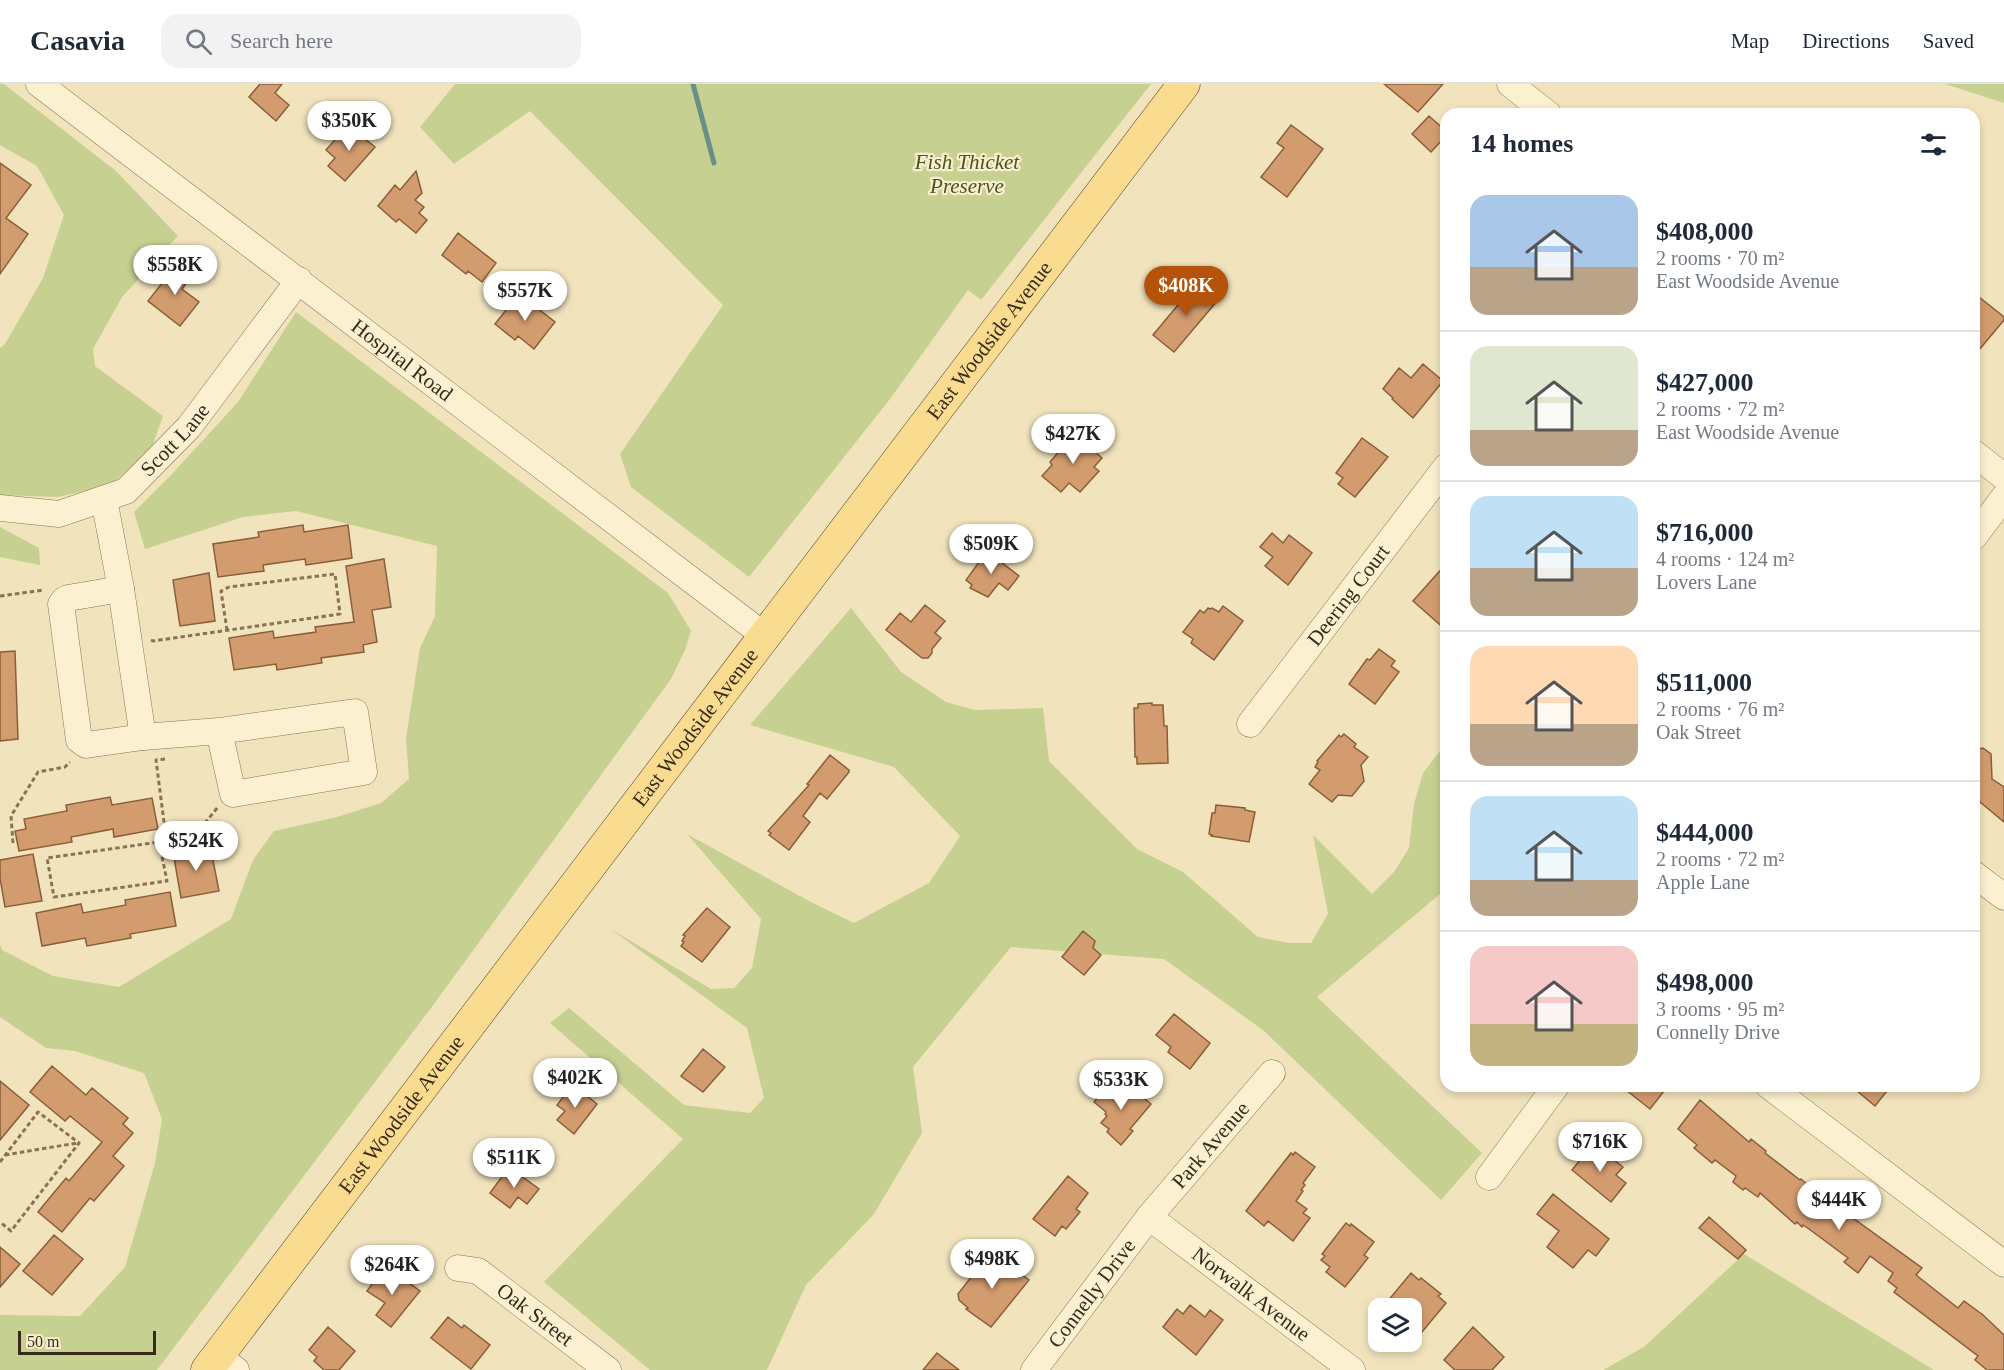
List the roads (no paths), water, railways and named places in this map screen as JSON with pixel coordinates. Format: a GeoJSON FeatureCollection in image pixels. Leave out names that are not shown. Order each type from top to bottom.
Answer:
{"type":"FeatureCollection","features":[{"type":"Feature","properties":{"kind":"main road","name":"East Woodside Avenue"},"geometry":{"type":"LineString","coordinates":[[220,1365],[765,636],[1184,84]]}},
{"type":"Feature","properties":{"kind":"street","name":"Hospital Road"},"geometry":{"type":"LineString","coordinates":[[39,84],[765,636]]}},
{"type":"Feature","properties":{"kind":"street"},"geometry":{"type":"LineString","coordinates":[[1510,84],[1540,108]]}},
{"type":"Feature","properties":{"kind":"street","name":"Scott Lane"},"geometry":{"type":"LineString","coordinates":[[0,508],[59,514],[126,491],[189,426],[299,280]]}},
{"type":"Feature","properties":{"kind":"street"},"geometry":{"type":"LineString","coordinates":[[1980,458],[2004,477]]}},
{"type":"Feature","properties":{"kind":"street","name":"Deering Court"},"geometry":{"type":"LineString","coordinates":[[1250,724],[1440,475]]}},
{"type":"Feature","properties":{"kind":"street"},"geometry":{"type":"LineString","coordinates":[[1980,529],[2004,497]]}},
{"type":"Feature","properties":{"kind":"street"},"geometry":{"type":"LineString","coordinates":[[104,499],[121,589],[144,737]]}},
{"type":"Feature","properties":{"kind":"street"},"geometry":{"type":"LineString","coordinates":[[121,589],[64,600],[62,609],[79,740],[86,745],[144,737],[219,731],[355,712],[364,772],[233,794],[219,731]]}},
{"type":"Feature","properties":{"kind":"street"},"geometry":{"type":"LineString","coordinates":[[1980,879],[2004,897]]}},
{"type":"Feature","properties":{"kind":"street","name":"Park Avenue"},"geometry":{"type":"LineString","coordinates":[[1149,1217],[1272,1073]]}},
{"type":"Feature","properties":{"kind":"street"},"geometry":{"type":"LineString","coordinates":[[1489,1177],[1552,1092]]}},
{"type":"Feature","properties":{"kind":"street"},"geometry":{"type":"LineString","coordinates":[[1777,1092],[2004,1264]]}},
{"type":"Feature","properties":{"kind":"street","name":"Connelly Drive"},"geometry":{"type":"LineString","coordinates":[[1034,1370],[1149,1217]]}},
{"type":"Feature","properties":{"kind":"street","name":"Norwalk Avenue"},"geometry":{"type":"LineString","coordinates":[[1149,1217],[1352,1370]]}},
{"type":"Feature","properties":{"kind":"street","name":"Oak Street"},"geometry":{"type":"LineString","coordinates":[[458,1268],[478,1271],[608,1370]]}},
{"type":"Feature","properties":{"kind":"waterway"},"geometry":{"type":"LineString","coordinates":[[693,84],[714,163]]}},
{"type":"Feature","properties":{"kind":"park label","name":"Fish Thicket Preserve"},"geometry":{"type":"Point","coordinates":[967,174]}}]}
